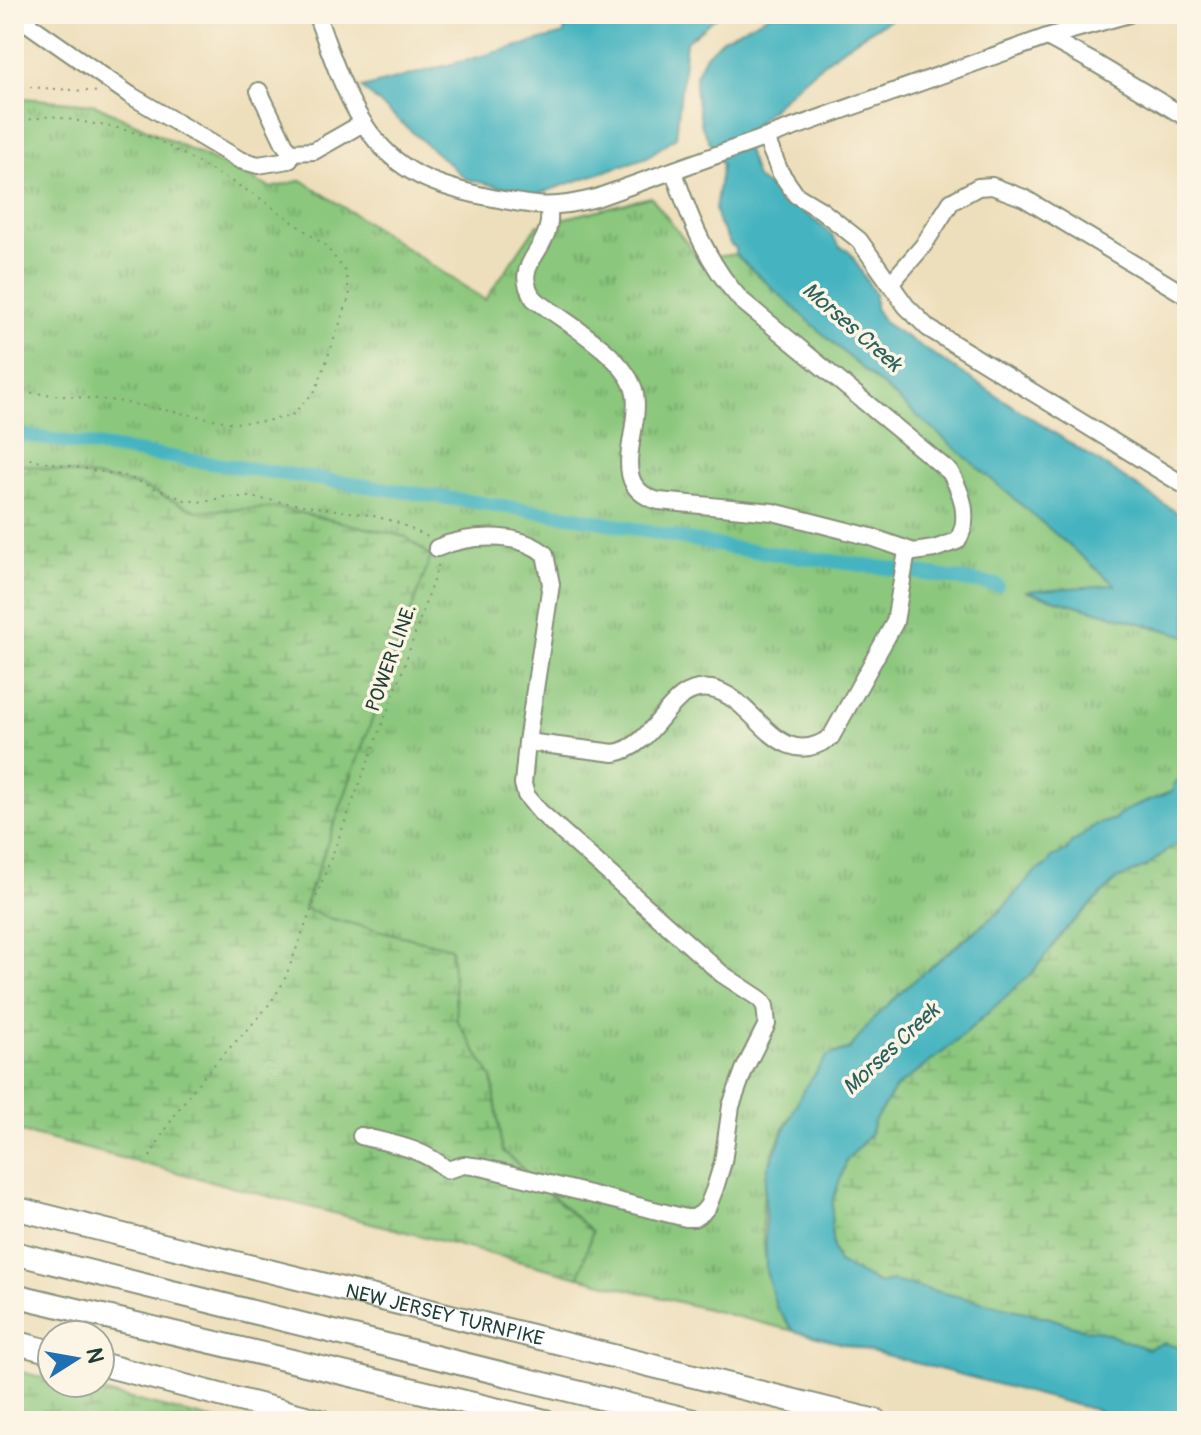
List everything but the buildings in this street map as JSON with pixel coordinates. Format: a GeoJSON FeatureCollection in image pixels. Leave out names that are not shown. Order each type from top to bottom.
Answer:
{"type":"FeatureCollection","features":[{"type":"Feature","properties":{"kind":"highway","name":"NEW JERSEY TURNPIKE"},"geometry":{"type":"LineString","coordinates":[[14,1208],[876,1421]]}},
{"type":"Feature","properties":{"kind":"highway"},"geometry":{"type":"LineString","coordinates":[[14,1253],[694,1421]]}},
{"type":"Feature","properties":{"kind":"highway"},"geometry":{"type":"LineString","coordinates":[[14,1295],[545,1421]]}},
{"type":"Feature","properties":{"kind":"highway"},"geometry":{"type":"LineString","coordinates":[[14,1342],[36,1348]]}},
{"type":"Feature","properties":{"kind":"highway"},"geometry":{"type":"LineString","coordinates":[[116,1368],[321,1421]]}},
{"type":"Feature","properties":{"kind":"lane"},"geometry":{"type":"LineString","coordinates":[[14,14],[130,95],[240,160],[267,165],[289,160],[291,152]]}},
{"type":"Feature","properties":{"kind":"lane"},"geometry":{"type":"LineString","coordinates":[[316,14],[348,96],[363,123],[389,153],[412,172],[469,193],[549,207],[596,198],[1047,37],[1129,14]]}},
{"type":"Feature","properties":{"kind":"lane"},"geometry":{"type":"LineString","coordinates":[[1047,37],[1187,118]]}},
{"type":"Feature","properties":{"kind":"lane"},"geometry":{"type":"LineString","coordinates":[[259,91],[291,152]]}},
{"type":"Feature","properties":{"kind":"lane"},"geometry":{"type":"LineString","coordinates":[[291,152],[314,151],[363,123]]}},
{"type":"Feature","properties":{"kind":"lane"},"geometry":{"type":"LineString","coordinates":[[766,138],[780,172],[796,195],[859,240],[906,306],[928,328],[1187,487]]}},
{"type":"Feature","properties":{"kind":"lane"},"geometry":{"type":"LineString","coordinates":[[549,207],[548,228],[529,263],[527,286],[534,299],[616,361],[632,383],[636,407],[629,474],[643,495],[659,501],[773,512],[871,537],[907,551],[946,546],[957,541],[962,534],[965,514],[963,498],[950,472],[741,300],[726,283],[702,245],[674,172]]}},
{"type":"Feature","properties":{"kind":"lane"},"geometry":{"type":"LineString","coordinates":[[891,283],[923,246],[951,202],[978,187],[992,186],[1024,198],[1187,296]]}},
{"type":"Feature","properties":{"kind":"lane"},"geometry":{"type":"LineString","coordinates":[[361,1136],[433,1157],[447,1170],[464,1165],[481,1167],[686,1218],[702,1213],[715,1188],[723,1162],[731,1106],[744,1070],[767,1024],[765,1006],[760,999],[722,974],[531,803],[523,784],[551,584],[545,554],[535,546],[512,539],[455,540],[437,548]]}},
{"type":"Feature","properties":{"kind":"lane"},"geometry":{"type":"LineString","coordinates":[[527,742],[614,753],[628,751],[645,738],[682,696],[696,688],[709,688],[732,699],[779,740],[796,746],[820,745],[831,737],[895,622],[907,551]]}},
{"type":"Feature","properties":{"kind":"path"},"geometry":{"type":"LineString","coordinates":[[14,86],[101,92]]}},
{"type":"Feature","properties":{"kind":"path"},"geometry":{"type":"LineString","coordinates":[[14,122],[51,116],[154,138],[257,196],[326,246],[345,271],[350,295],[316,390],[291,416],[234,423],[117,401],[14,391]]}},
{"type":"Feature","properties":{"kind":"path"},"geometry":{"type":"LineString","coordinates":[[14,456],[125,476],[185,500],[204,502],[224,497],[248,497],[370,515],[424,533],[437,548]]}},
{"type":"Feature","properties":{"kind":"path","name":"POWER LINE."},"geometry":{"type":"LineString","coordinates":[[150,1157],[182,1103],[215,1063],[259,1020],[284,981],[400,678],[438,566],[440,558],[437,548]]}},
{"type":"Feature","properties":{"kind":"green space"},"geometry":{"type":"Polygon","coordinates":[[[23,98],[94,104],[271,188],[302,180],[485,300],[537,225],[651,197],[699,259],[735,254],[851,359],[1116,585],[1028,592],[1187,636],[1187,773],[1173,785],[1173,791],[1126,810],[1115,819],[1095,825],[1067,851],[1051,857],[1049,863],[1034,873],[1001,910],[873,1019],[849,1050],[833,1053],[788,1120],[769,1165],[763,1228],[775,1298],[783,1317],[794,1331],[579,1277],[592,1232],[502,1150],[492,1078],[457,1020],[451,948],[328,918],[304,908],[430,556],[406,537],[278,508],[196,511],[138,485],[14,463],[14,202],[23,98]]]}},
{"type":"Feature","properties":{"kind":"green space"},"geometry":{"type":"Polygon","coordinates":[[[14,463],[138,485],[196,511],[278,508],[406,537],[431,556],[304,908],[328,918],[451,948],[457,1020],[492,1078],[502,1150],[592,1232],[579,1277],[14,1130],[14,463]]]}},
{"type":"Feature","properties":{"kind":"green space"},"geometry":{"type":"Polygon","coordinates":[[[1187,839],[1187,1344],[1180,1348],[1164,1343],[1147,1349],[1097,1330],[1085,1330],[1050,1318],[892,1281],[879,1284],[838,1263],[831,1227],[833,1200],[847,1160],[870,1135],[874,1121],[896,1088],[952,1045],[1032,973],[1065,930],[1117,879],[1146,867],[1187,839]]]}},
{"type":"Feature","properties":{"kind":"green space"},"geometry":{"type":"Polygon","coordinates":[[[14,1370],[36,1376],[36,1399],[116,1399],[116,1395],[219,1421],[14,1421],[14,1370]]]}},
{"type":"Feature","properties":{"kind":"water"},"geometry":{"type":"Polygon","coordinates":[[[566,14],[720,14],[686,42],[676,137],[647,157],[535,195],[466,179],[362,88],[564,34],[566,14]]]}},
{"type":"Feature","properties":{"kind":"water","name":"Morses Creek"},"geometry":{"type":"Polygon","coordinates":[[[771,14],[901,14],[856,40],[817,68],[743,137],[756,178],[813,219],[830,233],[840,247],[849,251],[875,294],[875,308],[885,323],[1187,519],[1187,636],[1025,591],[1115,585],[851,359],[735,254],[735,247],[719,224],[715,209],[722,165],[702,127],[695,90],[696,75],[706,55],[722,39],[771,14]]]}},
{"type":"Feature","properties":{"kind":"water","name":"Morses Creek"},"geometry":{"type":"Polygon","coordinates":[[[1187,773],[1187,839],[1146,867],[1117,879],[1065,930],[1032,973],[952,1045],[896,1088],[874,1121],[870,1134],[847,1160],[833,1200],[831,1227],[838,1263],[879,1284],[892,1281],[1050,1318],[1085,1330],[1097,1330],[1147,1349],[1164,1343],[1180,1348],[1187,1344],[1187,1421],[1137,1421],[794,1331],[776,1307],[766,1271],[765,1187],[768,1167],[801,1094],[827,1056],[849,1050],[873,1019],[911,983],[1001,910],[1034,873],[1049,863],[1051,857],[1067,851],[1071,842],[1095,825],[1115,819],[1126,810],[1173,791],[1173,785],[1187,773]]]}},
{"type":"Feature","properties":{"kind":"waterway"},"geometry":{"type":"LineString","coordinates":[[14,434],[576,517],[731,548],[997,585]]}}]}
